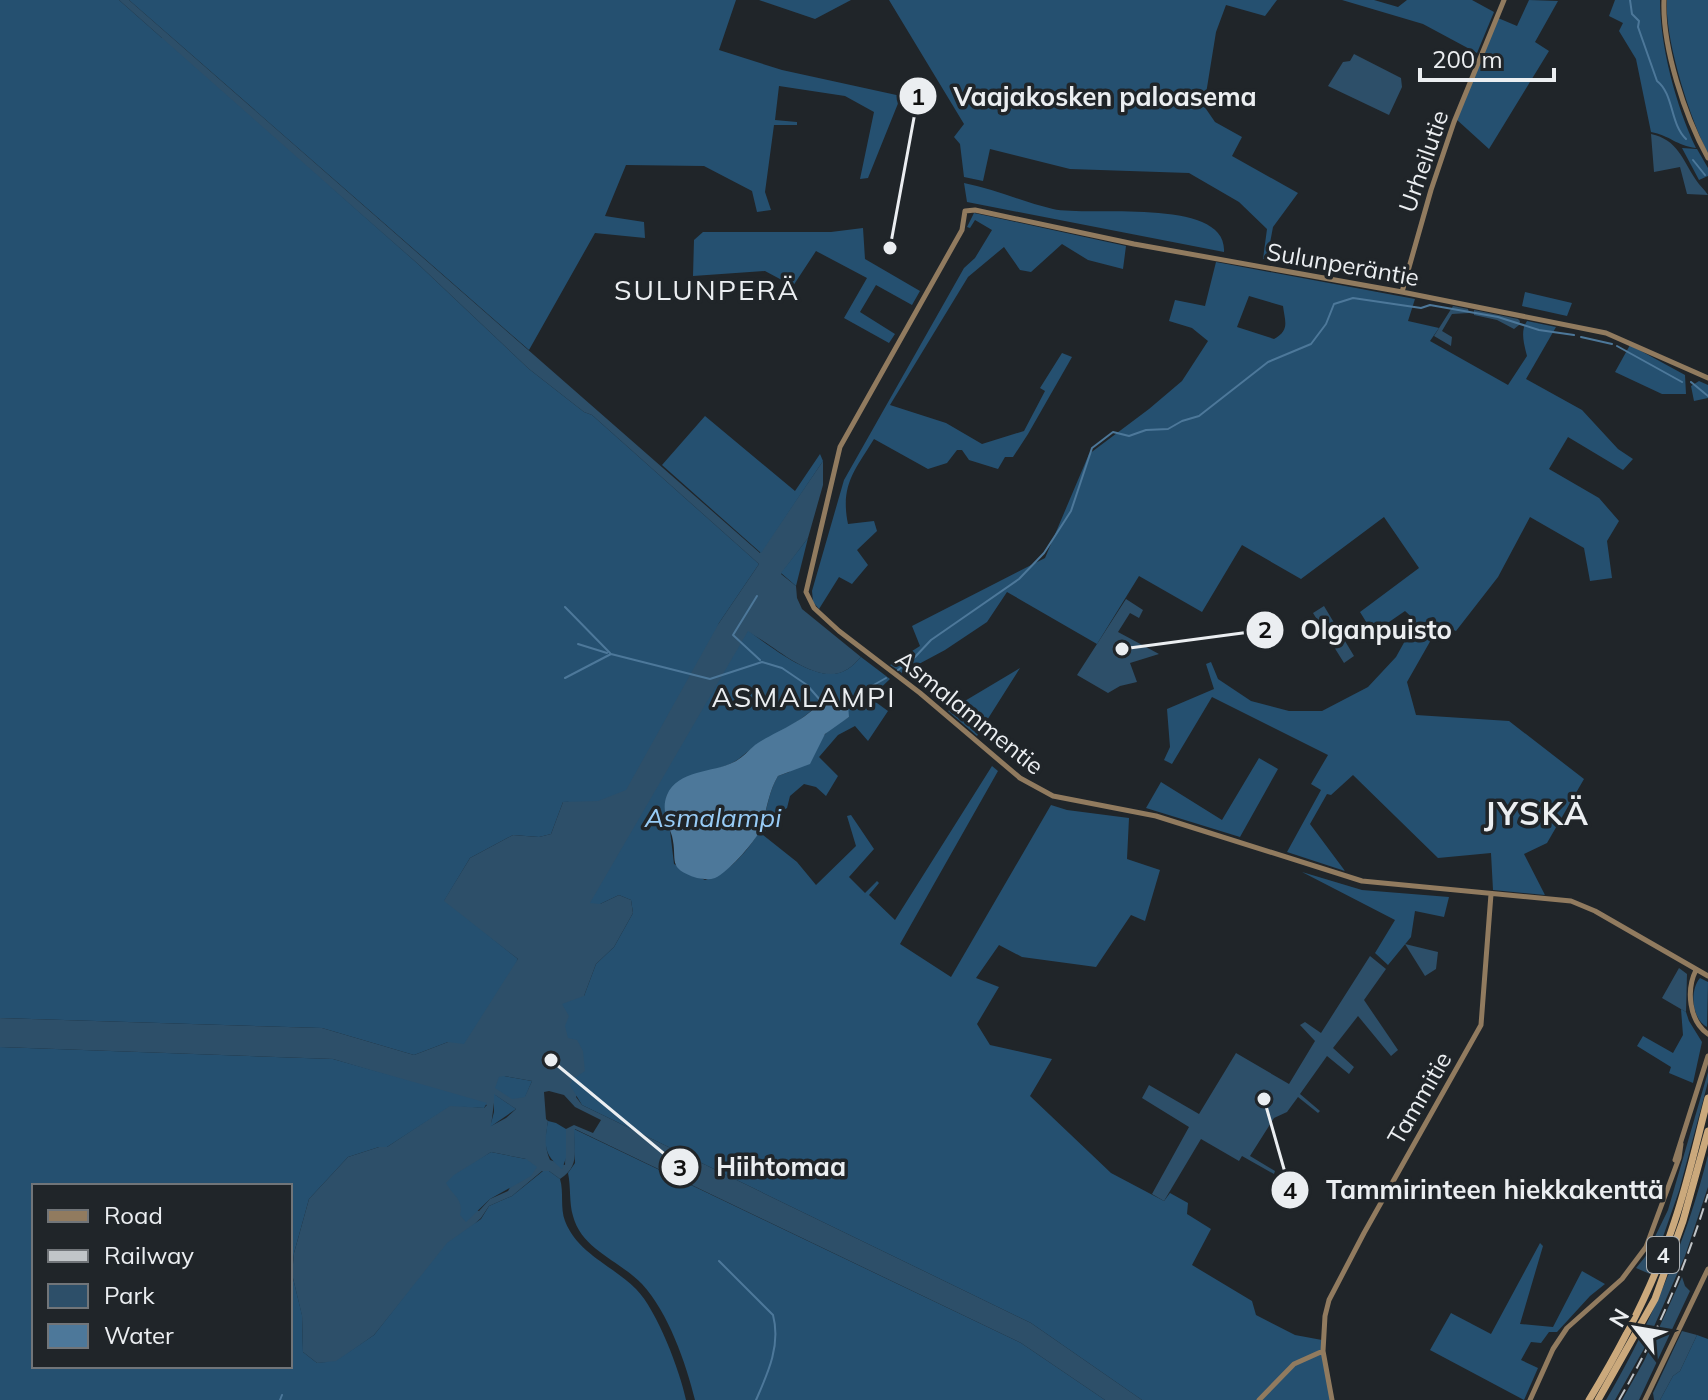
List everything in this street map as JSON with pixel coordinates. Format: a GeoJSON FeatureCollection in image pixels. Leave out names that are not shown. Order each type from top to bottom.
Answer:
{"type":"FeatureCollection","features":[{"type":"Feature","properties":{"kind":"highway","name":"4"},"geometry":{"type":"LineString","coordinates":[[1589,1400],[1624,1339],[1657,1270],[1684,1190],[1708,1098]]}},
{"type":"Feature","properties":{"kind":"highway","name":"4"},"geometry":{"type":"LineString","coordinates":[[1598,1400],[1655,1299],[1683,1221],[1708,1131]]}},
{"type":"Feature","properties":{"kind":"street","name":"Urheilutie"},"geometry":{"type":"LineString","coordinates":[[1402,292],[1454,122],[1504,0]]}},
{"type":"Feature","properties":{"kind":"street"},"geometry":{"type":"LineString","coordinates":[[1664,0],[1666,27],[1676,72],[1688,113],[1708,158]]}},
{"type":"Feature","properties":{"kind":"street","name":"Sulunperäntie"},"geometry":{"type":"LineString","coordinates":[[965,211],[975,210],[1156,249],[1402,292],[1606,333],[1708,378]]}},
{"type":"Feature","properties":{"kind":"street","name":"Asmalammentie"},"geometry":{"type":"LineString","coordinates":[[965,211],[962,230],[840,447],[806,586],[809,602],[832,625],[920,693],[1011,771],[1046,793],[1066,800],[1156,816],[1362,881],[1580,904],[1708,976]]}},
{"type":"Feature","properties":{"kind":"street","name":"Tammitie"},"geometry":{"type":"LineString","coordinates":[[1332,1400],[1323,1351],[1325,1316],[1333,1290],[1481,1025],[1491,894]]}},
{"type":"Feature","properties":{"kind":"street"},"geometry":{"type":"LineString","coordinates":[[1696,970],[1692,981],[1692,1014],[1698,1026],[1708,1034]]}},
{"type":"Feature","properties":{"kind":"street"},"geometry":{"type":"LineString","coordinates":[[1532,1400],[1553,1349],[1567,1328],[1622,1279],[1646,1247],[1708,1056]]}},
{"type":"Feature","properties":{"kind":"street"},"geometry":{"type":"LineString","coordinates":[[1645,1400],[1708,1269]]}},
{"type":"Feature","properties":{"kind":"street"},"geometry":{"type":"LineString","coordinates":[[1259,1400],[1294,1364],[1323,1351]]}},
{"type":"Feature","properties":{"kind":"green space"},"geometry":{"type":"Polygon","coordinates":[[[119,0],[129,0],[760,553],[823,461],[823,485],[808,538],[781,574],[796,586],[802,609],[861,657],[846,670],[834,674],[822,673],[796,662],[748,632],[693,773],[600,904],[619,895],[631,900],[633,913],[614,947],[596,964],[584,996],[601,1056],[576,1097],[582,1105],[1031,1323],[1142,1400],[1105,1400],[1021,1343],[575,1129],[575,1157],[567,1174],[560,1179],[549,1171],[542,1171],[512,1196],[489,1206],[481,1218],[431,1265],[374,1335],[336,1362],[317,1363],[303,1352],[302,1316],[292,1274],[294,1253],[309,1199],[348,1157],[387,1147],[450,1105],[484,1108],[487,1105],[333,1059],[0,1047],[0,1018],[322,1028],[414,1055],[448,1042],[518,959],[443,902],[470,858],[513,835],[539,837],[551,834],[563,802],[568,802],[719,623],[759,564],[592,415],[529,369],[418,264],[330,187],[0,140],[162,38],[119,0]],[[504,1076],[525,1096],[532,1081],[504,1076]],[[544,1092],[548,1155],[550,1160],[565,1165],[566,1129],[574,1125],[593,1133],[601,1120],[575,1107],[564,1095],[544,1092]],[[495,1095],[491,1126],[516,1109],[495,1095]],[[491,1152],[475,1163],[459,1198],[462,1207],[479,1211],[490,1199],[508,1191],[526,1159],[491,1152]]]}},
{"type":"Feature","properties":{"kind":"green space"},"geometry":{"type":"Polygon","coordinates":[[[1354,54],[1401,78],[1402,87],[1389,115],[1328,86],[1343,62],[1350,61],[1354,54]]]}},
{"type":"Feature","properties":{"kind":"green space"},"geometry":{"type":"Polygon","coordinates":[[[1651,134],[1673,146],[1708,195],[1687,194],[1680,167],[1654,172],[1651,134]]]}},
{"type":"Feature","properties":{"kind":"green space"},"geometry":{"type":"Polygon","coordinates":[[[1453,306],[1468,309],[1469,313],[1452,314],[1442,331],[1452,337],[1451,346],[1434,336],[1453,306]]]}},
{"type":"Feature","properties":{"kind":"green space"},"geometry":{"type":"Polygon","coordinates":[[[1474,310],[1518,319],[1519,325],[1514,329],[1497,320],[1474,315],[1474,310]]]}},
{"type":"Feature","properties":{"kind":"green space"},"geometry":{"type":"Polygon","coordinates":[[[1126,599],[1143,610],[1139,618],[1130,613],[1118,632],[1159,654],[1130,663],[1137,682],[1108,693],[1077,675],[1126,599]]]}},
{"type":"Feature","properties":{"kind":"green space"},"geometry":{"type":"Polygon","coordinates":[[[1324,606],[1354,656],[1344,663],[1313,613],[1324,606]]]}},
{"type":"Feature","properties":{"kind":"green space"},"geometry":{"type":"Polygon","coordinates":[[[1405,944],[1438,952],[1436,969],[1425,976],[1405,944]]]}},
{"type":"Feature","properties":{"kind":"green space"},"geometry":{"type":"Polygon","coordinates":[[[1370,956],[1386,969],[1364,1000],[1398,1050],[1391,1056],[1358,1016],[1333,1048],[1354,1067],[1349,1074],[1327,1056],[1300,1094],[1320,1111],[1318,1113],[1298,1097],[1287,1112],[1274,1118],[1250,1156],[1275,1171],[1274,1174],[1242,1156],[1239,1161],[1201,1139],[1164,1201],[1152,1194],[1189,1127],[1142,1098],[1149,1085],[1199,1114],[1236,1053],[1289,1084],[1315,1041],[1300,1025],[1305,1022],[1321,1033],[1370,956]]]}},
{"type":"Feature","properties":{"kind":"green space"},"geometry":{"type":"Polygon","coordinates":[[[1679,968],[1687,974],[1686,1012],[1662,998],[1679,968]]]}},
{"type":"Feature","properties":{"kind":"green space"},"geometry":{"type":"Polygon","coordinates":[[[1708,1072],[1679,1191],[1650,1274],[1636,1268],[1645,1257],[1668,1210],[1708,1072]]]}},
{"type":"Feature","properties":{"kind":"green space"},"geometry":{"type":"Polygon","coordinates":[[[1708,1155],[1708,1187],[1685,1256],[1645,1347],[1615,1400],[1606,1400],[1666,1281],[1708,1155]]]}},
{"type":"Feature","properties":{"kind":"green space"},"geometry":{"type":"Polygon","coordinates":[[[1682,1277],[1690,1291],[1639,1400],[1622,1400],[1644,1361],[1682,1277]]]}},
{"type":"Feature","properties":{"kind":"green space"},"geometry":{"type":"Polygon","coordinates":[[[1682,1331],[1697,1335],[1680,1371],[1673,1376],[1660,1400],[1654,1400],[1653,1393],[1682,1331]]]}},
{"type":"Feature","properties":{"kind":"shaded area"},"geometry":{"type":"Polygon","coordinates":[[[0,0],[119,0],[418,264],[529,369],[592,415],[759,564],[719,623],[626,790],[598,801],[563,802],[551,834],[539,837],[513,835],[470,858],[444,901],[518,959],[464,1044],[448,1042],[414,1055],[322,1028],[0,1018],[0,0]]]}},
{"type":"Feature","properties":{"kind":"shaded area"},"geometry":{"type":"Polygon","coordinates":[[[129,0],[736,0],[719,50],[782,70],[901,96],[868,178],[860,179],[874,112],[845,96],[779,86],[775,120],[797,122],[797,125],[774,125],[765,192],[771,210],[757,212],[752,191],[704,166],[626,165],[605,216],[644,222],[645,238],[595,233],[529,350],[129,0]]]}},
{"type":"Feature","properties":{"kind":"shaded area"},"geometry":{"type":"Polygon","coordinates":[[[759,0],[851,0],[815,19],[759,0]]]}},
{"type":"Feature","properties":{"kind":"shaded area"},"geometry":{"type":"Polygon","coordinates":[[[889,0],[1277,0],[1265,16],[1226,5],[1216,32],[1204,106],[1215,122],[1242,137],[1232,156],[1298,193],[1273,227],[1267,259],[1263,259],[1267,229],[1239,202],[1189,173],[1070,169],[990,149],[983,181],[964,177],[960,144],[954,137],[964,124],[889,0]]]}},
{"type":"Feature","properties":{"kind":"shaded area"},"geometry":{"type":"Polygon","coordinates":[[[1342,0],[1374,0],[1398,7],[1407,0],[1472,0],[1494,12],[1477,53],[1423,24],[1342,0]]]}},
{"type":"Feature","properties":{"kind":"shaded area"},"geometry":{"type":"Polygon","coordinates":[[[1529,0],[1558,1],[1535,42],[1549,51],[1489,149],[1456,119],[1498,18],[1517,26],[1529,0]]]}},
{"type":"Feature","properties":{"kind":"shaded area"},"geometry":{"type":"Polygon","coordinates":[[[1615,0],[1660,0],[1670,76],[1696,148],[1651,132],[1636,59],[1619,31],[1623,23],[1609,16],[1615,0]]]}},
{"type":"Feature","properties":{"kind":"shaded area"},"geometry":{"type":"Polygon","coordinates":[[[1667,0],[1708,0],[1708,153],[1680,78],[1670,35],[1667,0]]]}},
{"type":"Feature","properties":{"kind":"shaded area"},"geometry":{"type":"Polygon","coordinates":[[[1682,148],[1697,149],[1708,168],[1708,176],[1699,180],[1682,148]]]}},
{"type":"Feature","properties":{"kind":"shaded area"},"geometry":{"type":"Polygon","coordinates":[[[964,183],[1053,209],[1153,212],[1181,216],[1204,223],[1219,234],[1224,252],[967,202],[964,183]]]}},
{"type":"Feature","properties":{"kind":"shaded area"},"geometry":{"type":"Polygon","coordinates":[[[974,213],[1126,246],[1123,269],[1088,260],[1062,244],[1031,272],[1020,270],[1004,247],[968,277],[890,405],[946,423],[982,444],[1024,431],[1045,391],[1040,388],[1062,353],[1072,357],[1013,457],[1005,457],[998,469],[969,460],[962,450],[957,450],[947,463],[928,469],[874,439],[855,469],[846,499],[848,524],[874,521],[877,531],[857,550],[868,565],[852,584],[839,577],[819,609],[813,602],[812,591],[844,480],[964,268],[975,258],[992,230],[975,220],[970,228],[967,227],[974,213]]]}},
{"type":"Feature","properties":{"kind":"shaded area"},"geometry":{"type":"Polygon","coordinates":[[[863,228],[865,259],[920,291],[912,305],[876,285],[860,312],[895,334],[889,343],[844,318],[867,278],[816,251],[793,286],[765,271],[693,276],[694,240],[703,232],[831,232],[863,228]]]}},
{"type":"Feature","properties":{"kind":"shaded area"},"geometry":{"type":"Polygon","coordinates":[[[1216,262],[1415,299],[1408,321],[1439,328],[1430,341],[1508,385],[1527,356],[1523,333],[1527,321],[1556,327],[1526,379],[1582,410],[1618,449],[1633,459],[1623,470],[1568,437],[1549,469],[1599,498],[1619,521],[1607,541],[1612,578],[1590,581],[1584,548],[1530,517],[1498,577],[1456,631],[1440,624],[1407,682],[1416,715],[1509,721],[1584,779],[1547,843],[1524,854],[1545,895],[1493,890],[1491,853],[1438,858],[1353,775],[1331,795],[1327,794],[1310,824],[1345,871],[1287,852],[1321,790],[1311,784],[1328,755],[1212,697],[1172,764],[1164,760],[1170,747],[1167,709],[1214,689],[1206,664],[1211,662],[1218,679],[1251,701],[1289,711],[1322,711],[1368,687],[1396,657],[1416,621],[1405,611],[1373,633],[1360,612],[1419,568],[1384,517],[1301,579],[1242,545],[1202,612],[1139,576],[1097,644],[1007,592],[987,622],[945,650],[902,673],[890,665],[920,646],[912,626],[1045,558],[1089,454],[1182,381],[1208,341],[1192,328],[1169,321],[1175,300],[1205,306],[1216,262]],[[1249,296],[1237,327],[1274,339],[1284,329],[1283,306],[1249,296]]]}},
{"type":"Feature","properties":{"kind":"shaded area"},"geometry":{"type":"Polygon","coordinates":[[[1525,292],[1572,303],[1567,316],[1522,306],[1525,292]]]}},
{"type":"Feature","properties":{"kind":"shaded area"},"geometry":{"type":"Polygon","coordinates":[[[1630,345],[1685,375],[1686,394],[1662,394],[1615,372],[1630,345]]]}},
{"type":"Feature","properties":{"kind":"shaded area"},"geometry":{"type":"Polygon","coordinates":[[[1699,381],[1708,385],[1708,398],[1694,401],[1691,386],[1699,381]]]}},
{"type":"Feature","properties":{"kind":"shaded area"},"geometry":{"type":"Polygon","coordinates":[[[705,416],[795,491],[820,454],[823,461],[761,553],[662,465],[705,416]]]}},
{"type":"Feature","properties":{"kind":"shaded area"},"geometry":{"type":"Polygon","coordinates":[[[808,538],[796,586],[781,573],[808,538]]]}},
{"type":"Feature","properties":{"kind":"shaded area"},"geometry":{"type":"Polygon","coordinates":[[[748,631],[809,669],[835,674],[848,669],[861,657],[890,679],[870,698],[888,711],[868,741],[855,726],[838,735],[819,757],[838,776],[826,796],[816,787],[804,784],[790,796],[787,808],[776,814],[763,835],[797,862],[816,885],[856,846],[847,816],[851,815],[874,849],[849,877],[865,893],[877,881],[879,883],[869,895],[895,920],[992,766],[998,771],[900,944],[951,977],[1051,805],[1129,818],[1127,859],[1160,870],[1145,921],[1131,915],[1096,967],[1022,957],[999,945],[976,978],[999,987],[977,1024],[990,1045],[1052,1059],[1030,1096],[1111,1173],[1164,1201],[1170,1193],[1188,1203],[1187,1214],[1211,1229],[1192,1265],[1252,1301],[1256,1315],[1295,1335],[1322,1340],[1330,1400],[1142,1400],[1031,1323],[582,1105],[570,1085],[585,1071],[583,1051],[577,1040],[568,1038],[565,1026],[569,1016],[562,1004],[584,996],[596,964],[614,947],[633,913],[631,900],[619,895],[600,904],[590,903],[748,631]],[[821,701],[799,720],[736,761],[690,778],[674,788],[666,796],[674,864],[705,880],[728,868],[757,835],[778,776],[789,772],[832,727],[849,717],[821,701]]]}},
{"type":"Feature","properties":{"kind":"shaded area"},"geometry":{"type":"Polygon","coordinates":[[[1020,668],[977,736],[948,711],[1020,668]]]}},
{"type":"Feature","properties":{"kind":"shaded area"},"geometry":{"type":"Polygon","coordinates":[[[1259,758],[1278,769],[1240,837],[1146,808],[1161,782],[1222,820],[1259,758]]]}},
{"type":"Feature","properties":{"kind":"shaded area"},"geometry":{"type":"Polygon","coordinates":[[[1302,872],[1362,890],[1449,897],[1444,917],[1415,911],[1411,937],[1388,965],[1375,953],[1395,920],[1302,872]]]}},
{"type":"Feature","properties":{"kind":"shaded area"},"geometry":{"type":"Polygon","coordinates":[[[1700,978],[1708,982],[1707,1027],[1698,1018],[1693,997],[1700,978]]]}},
{"type":"Feature","properties":{"kind":"shaded area"},"geometry":{"type":"Polygon","coordinates":[[[1681,1009],[1686,1012],[1702,1042],[1693,1083],[1669,1073],[1671,1067],[1637,1046],[1643,1036],[1673,1053],[1683,1035],[1681,1009]]]}},
{"type":"Feature","properties":{"kind":"shaded area"},"geometry":{"type":"Polygon","coordinates":[[[0,1047],[333,1059],[487,1103],[484,1108],[450,1106],[387,1147],[348,1157],[309,1199],[294,1253],[292,1274],[302,1315],[303,1352],[317,1363],[336,1361],[374,1335],[447,1243],[481,1219],[489,1206],[512,1196],[543,1171],[549,1171],[560,1179],[565,1221],[578,1242],[636,1289],[652,1311],[679,1373],[686,1400],[0,1400],[0,1047]]]}},
{"type":"Feature","properties":{"kind":"shaded area"},"geometry":{"type":"Polygon","coordinates":[[[499,1077],[532,1081],[525,1097],[512,1099],[495,1088],[499,1077]]]}},
{"type":"Feature","properties":{"kind":"shaded area"},"geometry":{"type":"Polygon","coordinates":[[[494,1094],[516,1109],[490,1127],[494,1112],[494,1094]]]}},
{"type":"Feature","properties":{"kind":"shaded area"},"geometry":{"type":"Polygon","coordinates":[[[548,1121],[566,1129],[566,1158],[562,1169],[551,1159],[546,1148],[548,1121]]]}},
{"type":"Feature","properties":{"kind":"shaded area"},"geometry":{"type":"Polygon","coordinates":[[[574,1129],[1021,1343],[1105,1400],[695,1400],[687,1370],[660,1309],[642,1284],[593,1246],[578,1228],[572,1211],[568,1173],[575,1163],[574,1129]]]}},
{"type":"Feature","properties":{"kind":"shaded area"},"geometry":{"type":"Polygon","coordinates":[[[491,1152],[526,1159],[537,1167],[531,1176],[490,1199],[466,1222],[460,1215],[459,1201],[446,1183],[491,1152]]]}},
{"type":"Feature","properties":{"kind":"shaded area"},"geometry":{"type":"Polygon","coordinates":[[[1540,1243],[1543,1246],[1520,1324],[1553,1327],[1582,1271],[1605,1284],[1557,1332],[1549,1332],[1541,1343],[1531,1342],[1521,1360],[1538,1368],[1524,1400],[1430,1350],[1451,1313],[1491,1334],[1540,1243]]]}},
{"type":"Feature","properties":{"kind":"shaded area"},"geometry":{"type":"Polygon","coordinates":[[[1697,1335],[1708,1339],[1708,1400],[1660,1400],[1673,1376],[1680,1371],[1697,1335]]]}},
{"type":"Feature","properties":{"kind":"water","name":"Asmalampi"},"geometry":{"type":"Polygon","coordinates":[[[831,700],[848,705],[849,717],[825,734],[810,764],[778,776],[758,834],[745,852],[715,878],[697,878],[681,871],[675,863],[665,811],[665,800],[672,787],[688,776],[736,761],[755,745],[806,715],[821,701],[831,700]]]}},
{"type":"Feature","properties":{"kind":"waterway"},"geometry":{"type":"LineString","coordinates":[[1630,0],[1632,14],[1639,21],[1638,27],[1657,81],[1666,93],[1677,125],[1686,139]]}},
{"type":"Feature","properties":{"kind":"waterway"},"geometry":{"type":"LineString","coordinates":[[1693,160],[1705,175]]}},
{"type":"Feature","properties":{"kind":"waterway"},"geometry":{"type":"LineString","coordinates":[[898,670],[931,640],[1019,579],[1044,553],[1071,511],[1092,448],[1113,432],[1129,436],[1146,430],[1168,429],[1199,416],[1268,362],[1311,344],[1326,324],[1334,304],[1353,298],[1421,308],[1430,305],[1574,335]]}},
{"type":"Feature","properties":{"kind":"waterway"},"geometry":{"type":"LineString","coordinates":[[1581,337],[1612,344]]}},
{"type":"Feature","properties":{"kind":"waterway"},"geometry":{"type":"LineString","coordinates":[[1617,346],[1682,382]]}},
{"type":"Feature","properties":{"kind":"waterway"},"geometry":{"type":"LineString","coordinates":[[1691,382],[1708,396]]}},
{"type":"Feature","properties":{"kind":"waterway"},"geometry":{"type":"LineString","coordinates":[[757,596],[733,635],[760,660]]}},
{"type":"Feature","properties":{"kind":"waterway"},"geometry":{"type":"LineString","coordinates":[[565,607],[610,653]]}},
{"type":"Feature","properties":{"kind":"waterway"},"geometry":{"type":"LineString","coordinates":[[578,644],[607,653]]}},
{"type":"Feature","properties":{"kind":"waterway"},"geometry":{"type":"LineString","coordinates":[[565,678],[611,654],[710,679],[762,662],[782,668],[807,685],[821,701]]}},
{"type":"Feature","properties":{"kind":"waterway"},"geometry":{"type":"LineString","coordinates":[[848,705],[863,691],[886,678]]}},
{"type":"Feature","properties":{"kind":"waterway"},"geometry":{"type":"LineString","coordinates":[[719,1261],[773,1315],[774,1348],[756,1400]]}},
{"type":"Feature","properties":{"kind":"waterway"},"geometry":{"type":"LineString","coordinates":[[280,1400],[282,1395]]}},
{"type":"Feature","properties":{"kind":"railway"},"geometry":{"type":"LineString","coordinates":[[1619,1400],[1670,1300],[1708,1194]]}},
{"type":"Feature","properties":{"kind":"place","name":"Vaajakosken paloasema"},"geometry":{"type":"Point","coordinates":[890,248]}},
{"type":"Feature","properties":{"kind":"place","name":"Olganpuisto"},"geometry":{"type":"Point","coordinates":[1122,649]}},
{"type":"Feature","properties":{"kind":"place","name":"Hiihtomaa"},"geometry":{"type":"Point","coordinates":[551,1060]}},
{"type":"Feature","properties":{"kind":"place","name":"Tammirinteen hiekkakenttä"},"geometry":{"type":"Point","coordinates":[1264,1099]}},
{"type":"Feature","properties":{"kind":"district","name":"SULUNPERÄ"},"geometry":{"type":"Point","coordinates":[707,289]}},
{"type":"Feature","properties":{"kind":"district","name":"ASMALAMPI"},"geometry":{"type":"Point","coordinates":[804,696]}},
{"type":"Feature","properties":{"kind":"district","name":"JYSKÄ"},"geometry":{"type":"Point","coordinates":[1537,813]}}]}
